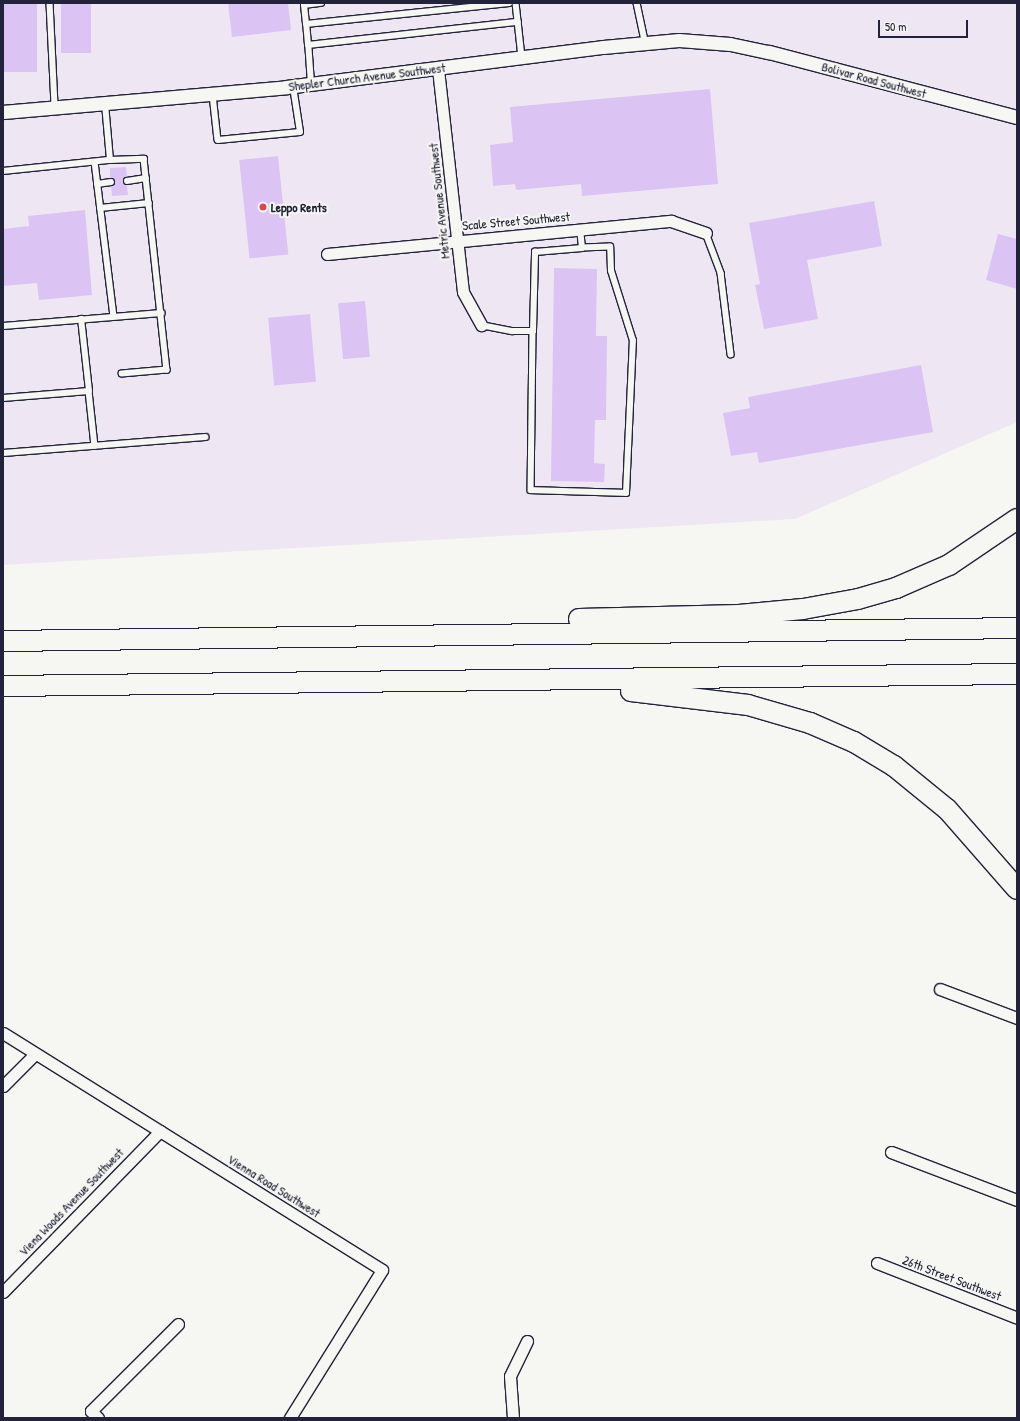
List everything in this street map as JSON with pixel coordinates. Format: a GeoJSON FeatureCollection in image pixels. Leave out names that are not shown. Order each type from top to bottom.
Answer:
{"type":"FeatureCollection","features":[{"type":"Feature","properties":{"kind":"highway"},"geometry":{"type":"LineString","coordinates":[[215,638],[338,627],[739,614],[828,605],[877,594],[931,574],[970,553],[1017,520]]}},
{"type":"Feature","properties":{"kind":"highway"},"geometry":{"type":"LineString","coordinates":[[3,641],[1017,628]]}},
{"type":"Feature","properties":{"kind":"highway"},"geometry":{"type":"LineString","coordinates":[[3,686],[1017,674]]}},
{"type":"Feature","properties":{"kind":"highway"},"geometry":{"type":"LineString","coordinates":[[302,682],[354,691],[644,691],[723,700],[787,715],[854,742],[914,780],[948,809],[1017,889]]}},
{"type":"Feature","properties":{"kind":"street","name":"Shepler Church Avenue Southwest"},"geometry":{"type":"LineString","coordinates":[[3,112],[293,86],[645,42],[693,40],[730,44]]}},
{"type":"Feature","properties":{"kind":"street","name":"Bolivar Road Southwest"},"geometry":{"type":"LineString","coordinates":[[730,44],[1017,117]]}},
{"type":"Feature","properties":{"kind":"street","name":"Metric Avenue Southwest"},"geometry":{"type":"LineString","coordinates":[[438,69],[463,292],[481,325]]}},
{"type":"Feature","properties":{"kind":"street","name":"Scale Street Southwest"},"geometry":{"type":"LineString","coordinates":[[327,254],[456,240],[671,221],[706,233]]}},
{"type":"Feature","properties":{"kind":"street"},"geometry":{"type":"LineString","coordinates":[[940,989],[1017,1018]]}},
{"type":"Feature","properties":{"kind":"street","name":"Vienna Road Southwest"},"geometry":{"type":"LineString","coordinates":[[3,1033],[382,1270],[290,1418]]}},
{"type":"Feature","properties":{"kind":"street"},"geometry":{"type":"LineString","coordinates":[[3,1086],[35,1054]]}},
{"type":"Feature","properties":{"kind":"street","name":"Viena Woods Avenue Southwest"},"geometry":{"type":"LineString","coordinates":[[3,1292],[160,1131]]}},
{"type":"Feature","properties":{"kind":"street"},"geometry":{"type":"LineString","coordinates":[[891,1152],[1017,1200]]}},
{"type":"Feature","properties":{"kind":"street","name":"26th Street Southwest"},"geometry":{"type":"LineString","coordinates":[[877,1263],[1017,1318]]}},
{"type":"Feature","properties":{"kind":"street"},"geometry":{"type":"LineString","coordinates":[[95,1415],[178,1324]]}},
{"type":"Feature","properties":{"kind":"street"},"geometry":{"type":"LineString","coordinates":[[513,1418],[510,1376],[527,1341]]}},
{"type":"Feature","properties":{"kind":"lane"},"geometry":{"type":"LineString","coordinates":[[50,3],[55,108]]}},
{"type":"Feature","properties":{"kind":"lane"},"geometry":{"type":"LineString","coordinates":[[311,84],[304,5],[321,3]]}},
{"type":"Feature","properties":{"kind":"lane"},"geometry":{"type":"LineString","coordinates":[[306,24],[509,3]]}},
{"type":"Feature","properties":{"kind":"lane"},"geometry":{"type":"LineString","coordinates":[[516,3],[522,57]]}},
{"type":"Feature","properties":{"kind":"lane"},"geometry":{"type":"LineString","coordinates":[[637,3],[645,42]]}},
{"type":"Feature","properties":{"kind":"lane"},"geometry":{"type":"LineString","coordinates":[[308,45],[518,22]]}},
{"type":"Feature","properties":{"kind":"lane"},"geometry":{"type":"LineString","coordinates":[[213,94],[218,140],[300,132],[293,86]]}},
{"type":"Feature","properties":{"kind":"lane"},"geometry":{"type":"LineString","coordinates":[[105,104],[110,160]]}},
{"type":"Feature","properties":{"kind":"lane"},"geometry":{"type":"LineString","coordinates":[[3,171],[110,160],[144,159],[167,370],[122,374]]}},
{"type":"Feature","properties":{"kind":"lane"},"geometry":{"type":"LineString","coordinates":[[95,162],[114,316]]}},
{"type":"Feature","properties":{"kind":"lane"},"geometry":{"type":"LineString","coordinates":[[127,181],[146,178]]}},
{"type":"Feature","properties":{"kind":"lane"},"geometry":{"type":"LineString","coordinates":[[97,184],[111,182]]}},
{"type":"Feature","properties":{"kind":"lane"},"geometry":{"type":"LineString","coordinates":[[100,208],[149,203]]}},
{"type":"Feature","properties":{"kind":"lane"},"geometry":{"type":"LineString","coordinates":[[580,229],[582,248]]}},
{"type":"Feature","properties":{"kind":"lane"},"geometry":{"type":"LineString","coordinates":[[706,233],[721,273],[731,354]]}},
{"type":"Feature","properties":{"kind":"lane"},"geometry":{"type":"LineString","coordinates":[[610,247],[611,271],[633,341],[626,493],[531,490],[533,331],[535,252],[610,247]]}},
{"type":"Feature","properties":{"kind":"lane"},"geometry":{"type":"LineString","coordinates":[[3,326],[161,313]]}},
{"type":"Feature","properties":{"kind":"lane"},"geometry":{"type":"LineString","coordinates":[[81,319],[96,446]]}},
{"type":"Feature","properties":{"kind":"lane"},"geometry":{"type":"LineString","coordinates":[[481,325],[512,331],[533,331]]}},
{"type":"Feature","properties":{"kind":"lane"},"geometry":{"type":"LineString","coordinates":[[3,398],[89,391]]}},
{"type":"Feature","properties":{"kind":"lane"},"geometry":{"type":"LineString","coordinates":[[3,453],[205,437]]}},
{"type":"Feature","properties":{"kind":"shaded area"},"geometry":{"type":"Polygon","coordinates":[[[3,3],[1017,3],[1017,422],[795,519],[3,565],[3,3]]]}},
{"type":"Feature","properties":{"kind":"building"},"geometry":{"type":"Polygon","coordinates":[[[3,3],[37,3],[37,72],[3,72],[3,3]]]}},
{"type":"Feature","properties":{"kind":"building"},"geometry":{"type":"Polygon","coordinates":[[[61,3],[91,3],[91,53],[61,53],[61,3]]]}},
{"type":"Feature","properties":{"kind":"building"},"geometry":{"type":"Polygon","coordinates":[[[228,3],[288,3],[291,30],[232,37],[228,3]]]}},
{"type":"Feature","properties":{"kind":"building"},"geometry":{"type":"Polygon","coordinates":[[[710,89],[718,184],[582,196],[581,184],[516,190],[515,184],[493,186],[490,145],[513,142],[510,107],[710,89]]]}},
{"type":"Feature","properties":{"kind":"building","name":"Leppo Rents"},"geometry":{"type":"Polygon","coordinates":[[[278,156],[288,254],[250,259],[239,160],[278,156]]]}},
{"type":"Feature","properties":{"kind":"building"},"geometry":{"type":"Polygon","coordinates":[[[126,167],[127,177],[123,181],[127,185],[128,195],[112,196],[111,186],[115,182],[110,178],[110,168],[126,167]]]}},
{"type":"Feature","properties":{"kind":"building"},"geometry":{"type":"Polygon","coordinates":[[[874,201],[882,246],[807,260],[818,319],[764,329],[755,285],[760,284],[749,223],[874,201]]]}},
{"type":"Feature","properties":{"kind":"building"},"geometry":{"type":"Polygon","coordinates":[[[85,210],[92,295],[39,300],[37,283],[3,286],[3,229],[29,226],[28,216],[85,210]]]}},
{"type":"Feature","properties":{"kind":"building"},"geometry":{"type":"Polygon","coordinates":[[[998,234],[1017,239],[1017,289],[986,280],[998,234]]]}},
{"type":"Feature","properties":{"kind":"building"},"geometry":{"type":"Polygon","coordinates":[[[554,268],[597,269],[596,336],[607,336],[606,420],[595,420],[594,463],[605,464],[604,482],[551,481],[554,268]]]}},
{"type":"Feature","properties":{"kind":"building"},"geometry":{"type":"Polygon","coordinates":[[[365,301],[370,357],[343,359],[338,303],[365,301]]]}},
{"type":"Feature","properties":{"kind":"building"},"geometry":{"type":"Polygon","coordinates":[[[310,314],[316,382],[274,385],[268,318],[310,314]]]}},
{"type":"Feature","properties":{"kind":"building"},"geometry":{"type":"Polygon","coordinates":[[[921,365],[933,432],[759,463],[757,452],[731,456],[723,413],[750,408],[748,397],[921,365]]]}},
{"type":"Feature","properties":{"kind":"place","name":"Leppo Rents"},"geometry":{"type":"Point","coordinates":[263,207]}}]}
